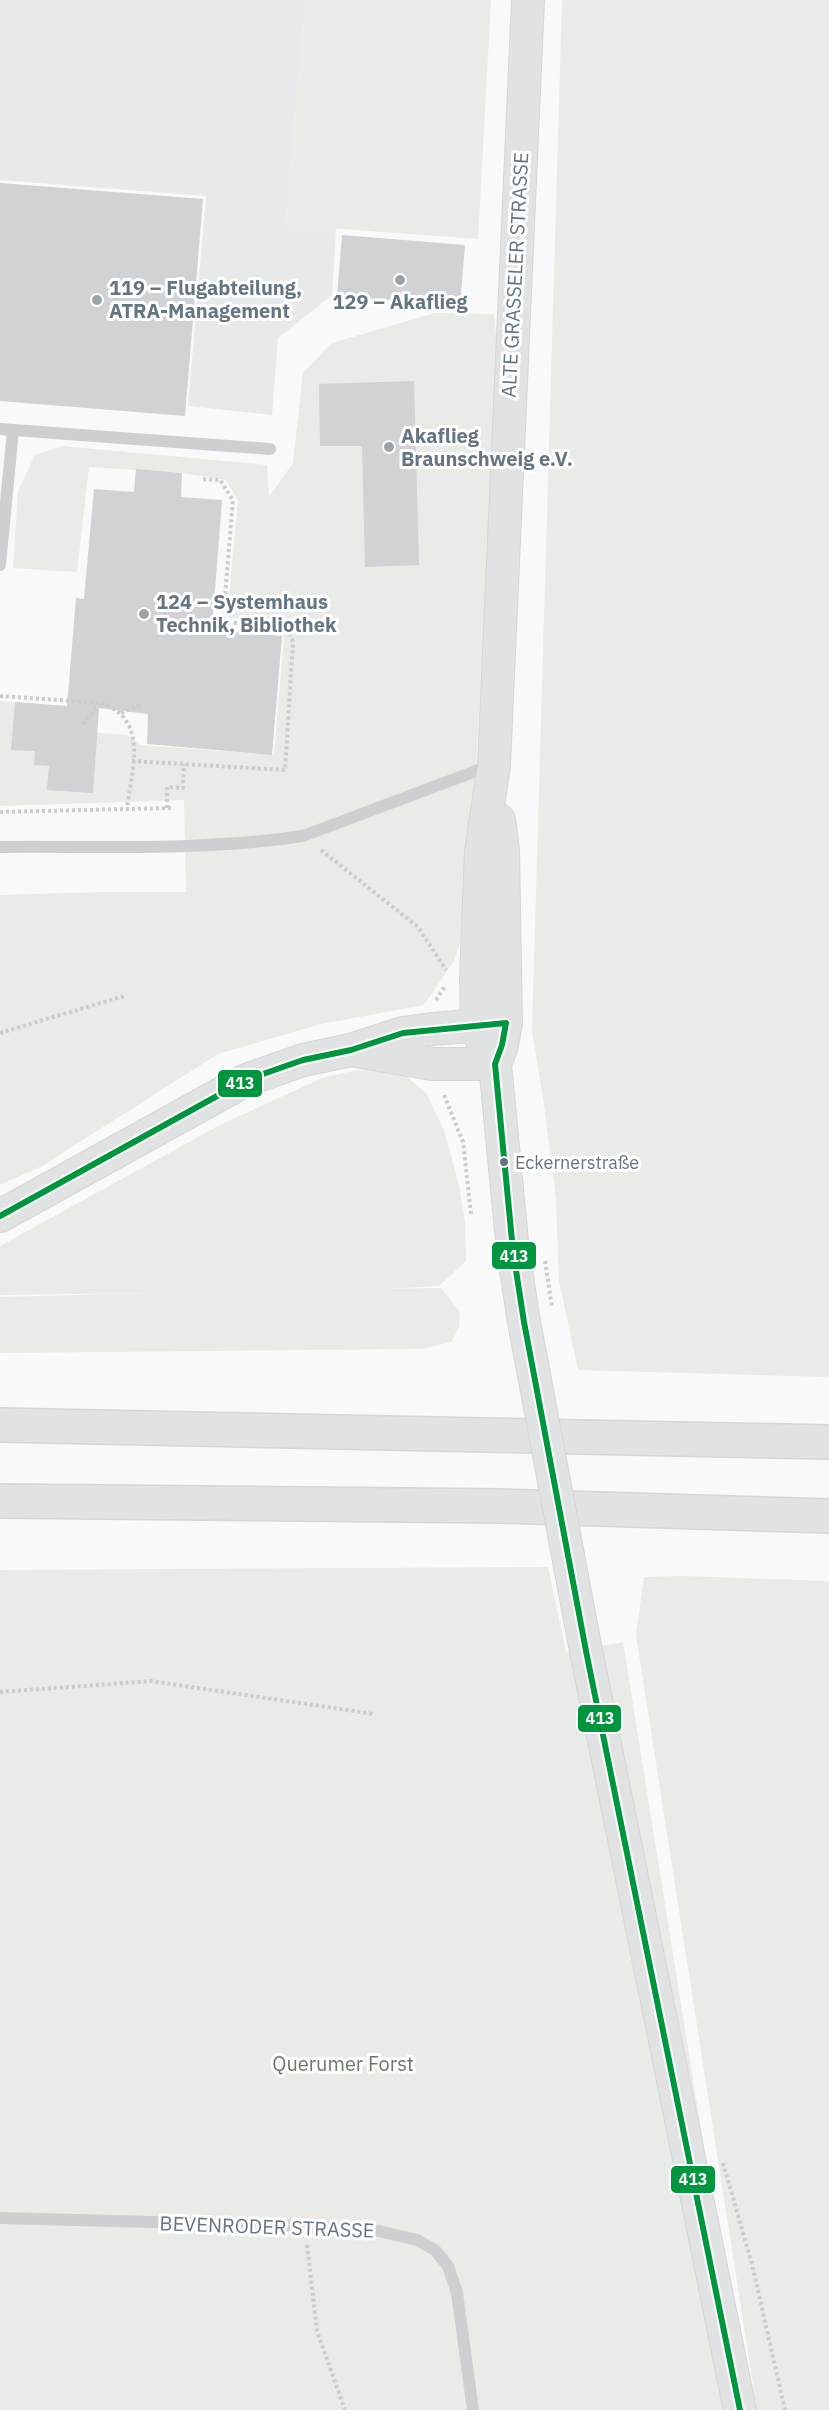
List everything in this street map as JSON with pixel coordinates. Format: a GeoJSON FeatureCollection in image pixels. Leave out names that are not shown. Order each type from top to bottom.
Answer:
{"type":"FeatureCollection","features":[{"type":"Feature","properties":{"kind":"highway"},"geometry":{"type":"LineString","coordinates":[[0,1425],[829,1442]]}},
{"type":"Feature","properties":{"kind":"highway"},"geometry":{"type":"LineString","coordinates":[[0,1501],[502,1506],[829,1516]]}},
{"type":"Feature","properties":{"kind":"main road","name":"ALTE GRASSELER STRASSE"},"geometry":{"type":"LineString","coordinates":[[495,1064],[502,1046],[491,1024],[502,850],[494,765],[528,0]]}},
{"type":"Feature","properties":{"kind":"main road"},"geometry":{"type":"LineString","coordinates":[[0,1216],[246,1080],[303,1060],[351,1050],[403,1034],[491,1024]]}},
{"type":"Feature","properties":{"kind":"main road"},"geometry":{"type":"LineString","coordinates":[[351,1050],[432,1064],[495,1064],[512,1240],[524,1322],[587,1656],[740,2410]]}},
{"type":"Feature","properties":{"kind":"lane"},"geometry":{"type":"LineString","coordinates":[[0,429],[270,449]]}},
{"type":"Feature","properties":{"kind":"lane"},"geometry":{"type":"LineString","coordinates":[[0,566],[13,430]]}},
{"type":"Feature","properties":{"kind":"lane"},"geometry":{"type":"LineString","coordinates":[[0,847],[171,846],[274,841],[303,836],[494,765]]}},
{"type":"Feature","properties":{"kind":"lane","name":"BEVENRODER STRASSE"},"geometry":{"type":"LineString","coordinates":[[0,2218],[304,2226],[379,2231],[417,2240],[435,2250],[448,2266],[457,2293],[473,2410]]}},
{"type":"Feature","properties":{"kind":"path"},"geometry":{"type":"LineString","coordinates":[[132,761],[285,770],[293,642],[286,627],[223,622],[233,500],[220,480],[200,479]]}},
{"type":"Feature","properties":{"kind":"path"},"geometry":{"type":"LineString","coordinates":[[0,696],[102,703],[116,708],[126,718],[134,735],[127,808]]}},
{"type":"Feature","properties":{"kind":"path"},"geometry":{"type":"LineString","coordinates":[[83,724],[102,703]]}},
{"type":"Feature","properties":{"kind":"path"},"geometry":{"type":"LineString","coordinates":[[121,713],[140,705]]}},
{"type":"Feature","properties":{"kind":"path"},"geometry":{"type":"LineString","coordinates":[[0,812],[169,808],[167,787],[183,788],[184,764]]}},
{"type":"Feature","properties":{"kind":"path"},"geometry":{"type":"LineString","coordinates":[[303,836],[418,927],[452,978],[435,1002]]}},
{"type":"Feature","properties":{"kind":"path"},"geometry":{"type":"LineString","coordinates":[[0,1034],[124,996]]}},
{"type":"Feature","properties":{"kind":"path"},"geometry":{"type":"LineString","coordinates":[[442,1091],[463,1142],[471,1214]]}},
{"type":"Feature","properties":{"kind":"path"},"geometry":{"type":"LineString","coordinates":[[0,1692],[151,1681],[374,1713]]}},
{"type":"Feature","properties":{"kind":"path"},"geometry":{"type":"LineString","coordinates":[[304,2226],[317,2331],[345,2410]]}},
{"type":"Feature","properties":{"kind":"shaded area"},"geometry":{"type":"Polygon","coordinates":[[[0,0],[306,0],[286,225],[336,228],[332,295],[278,338],[272,415],[188,406],[206,196],[0,180],[0,0]]]}},
{"type":"Feature","properties":{"kind":"green space"},"geometry":{"type":"Polygon","coordinates":[[[306,0],[491,0],[478,239],[286,225],[306,0]]]}},
{"type":"Feature","properties":{"kind":"green space"},"geometry":{"type":"Polygon","coordinates":[[[562,0],[829,0],[829,1377],[578,1370],[559,1281],[556,1198],[532,1030],[562,0]]]}},
{"type":"Feature","properties":{"kind":"green space"},"geometry":{"type":"Polygon","coordinates":[[[435,313],[494,314],[498,357],[468,918],[454,961],[424,1005],[321,1024],[218,1054],[42,1166],[0,1185],[0,895],[186,892],[184,800],[0,806],[0,701],[77,707],[75,731],[127,735],[140,745],[274,755],[284,637],[277,622],[227,617],[238,501],[226,480],[182,473],[89,467],[77,572],[13,568],[18,491],[35,455],[63,446],[267,465],[269,497],[293,463],[303,373],[332,343],[435,313]]]}},
{"type":"Feature","properties":{"kind":"green space"},"geometry":{"type":"Polygon","coordinates":[[[357,1070],[404,1074],[427,1094],[445,1133],[459,1186],[465,1221],[466,1261],[439,1286],[381,1289],[441,1288],[460,1312],[459,1327],[451,1342],[422,1349],[0,1353],[0,1297],[155,1293],[0,1295],[0,1246],[220,1125],[322,1078],[357,1070]]]}},
{"type":"Feature","properties":{"kind":"green space","name":"Querumer Forst"},"geometry":{"type":"Polygon","coordinates":[[[548,1567],[566,1653],[623,1642],[746,2410],[0,2410],[0,1570],[548,1567]]]}},
{"type":"Feature","properties":{"kind":"green space"},"geometry":{"type":"Polygon","coordinates":[[[683,1576],[829,1581],[829,2410],[757,2410],[636,1635],[644,1577],[683,1576]]]}},
{"type":"Feature","properties":{"kind":"building","name":"119 – Flugabteilung, ATRA-Management"},"geometry":{"type":"Polygon","coordinates":[[[0,183],[203,199],[185,416],[0,401],[0,183]]]}},
{"type":"Feature","properties":{"kind":"building","name":"129 – Akaflieg"},"geometry":{"type":"Polygon","coordinates":[[[342,235],[465,245],[460,306],[337,296],[342,235]]]}},
{"type":"Feature","properties":{"kind":"building","name":"Akaflieg Braunschweig e.V."},"geometry":{"type":"Polygon","coordinates":[[[414,381],[419,565],[365,567],[362,446],[320,446],[319,384],[414,381]]]}},
{"type":"Feature","properties":{"kind":"building","name":"124 – Systemhaus Technik, Bibliothek"},"geometry":{"type":"Polygon","coordinates":[[[136,469],[182,473],[181,497],[222,500],[212,629],[282,636],[272,755],[147,744],[148,714],[99,708],[93,793],[47,790],[49,766],[34,765],[35,751],[11,750],[15,702],[67,706],[76,598],[84,599],[94,489],[134,492],[136,469]]]}},
{"type":"Feature","properties":{"kind":"transit line","name":"413"},"geometry":{"type":"LineString","coordinates":[[506,1023],[502,1045],[495,1064],[513,1251],[524,1322],[587,1656],[740,2410]]}},
{"type":"Feature","properties":{"kind":"transit line","name":"413"},"geometry":{"type":"LineString","coordinates":[[0,1216],[246,1080],[303,1060],[351,1050],[403,1033],[506,1023]]}},
{"type":"Feature","properties":{"kind":"place","name":"129 – Akaflieg"},"geometry":{"type":"Point","coordinates":[400,280]}},
{"type":"Feature","properties":{"kind":"place","name":"119 – Flugabteilung, ATRA-Management"},"geometry":{"type":"Point","coordinates":[97,300]}},
{"type":"Feature","properties":{"kind":"place","name":"Akaflieg Braunschweig e.V."},"geometry":{"type":"Point","coordinates":[389,447]}},
{"type":"Feature","properties":{"kind":"place","name":"124 – Systemhaus Technik, Bibliothek"},"geometry":{"type":"Point","coordinates":[144,614]}},
{"type":"Feature","properties":{"kind":"place","name":"Eckernerstraße"},"geometry":{"type":"Point","coordinates":[504,1162]}}]}
